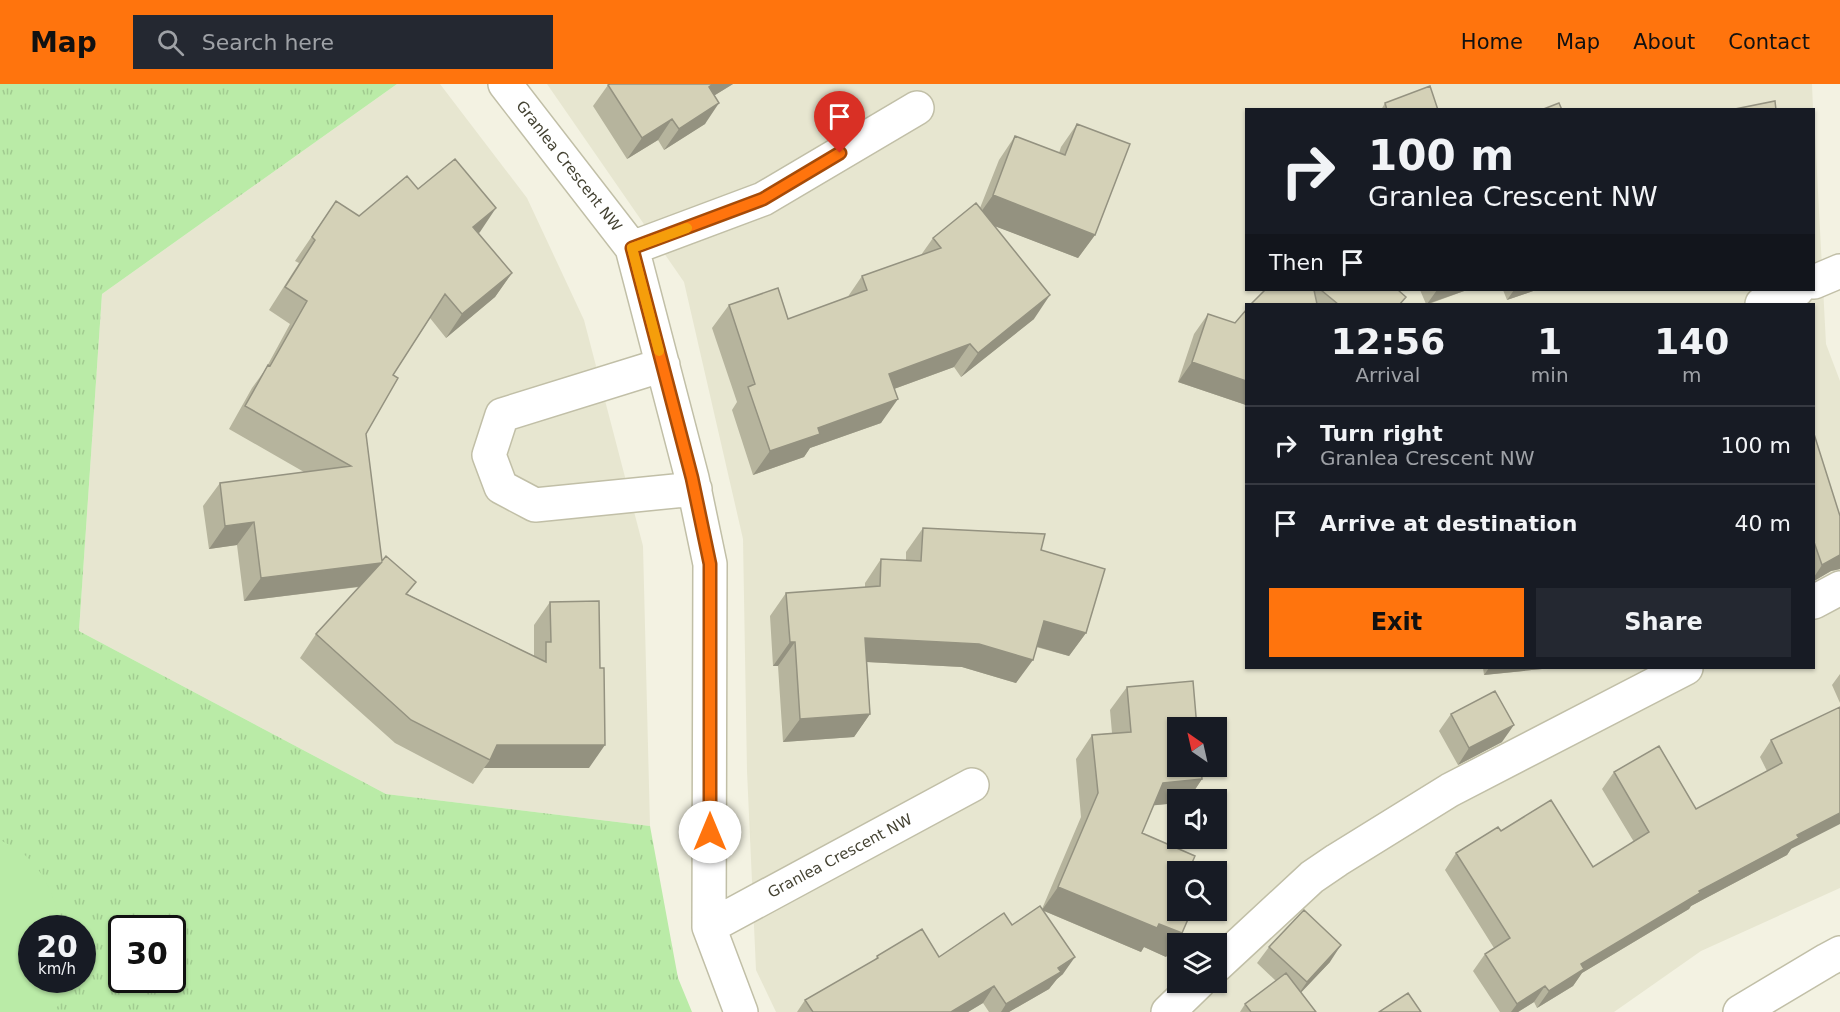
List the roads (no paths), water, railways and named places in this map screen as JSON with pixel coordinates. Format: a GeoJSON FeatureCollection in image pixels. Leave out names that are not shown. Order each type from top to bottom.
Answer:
{"type":"FeatureCollection","features":[{"type":"Feature","properties":{"kind":"street","name":"Granlea Crescent NW"},"geometry":{"type":"LineString","coordinates":[[505,84],[632,248],[695,489],[710,564],[709,927],[741,1012]]}},
{"type":"Feature","properties":{"kind":"street"},"geometry":{"type":"LineString","coordinates":[[632,248],[763,199],[917,108]]}},
{"type":"Feature","properties":{"kind":"street"},"geometry":{"type":"LineString","coordinates":[[1815,282],[1840,271]]}},
{"type":"Feature","properties":{"kind":"street"},"geometry":{"type":"LineString","coordinates":[[1764,303],[1794,291]]}},
{"type":"Feature","properties":{"kind":"street"},"geometry":{"type":"LineString","coordinates":[[663,365],[502,415],[489,455],[501,487],[535,505],[695,489]]}},
{"type":"Feature","properties":{"kind":"street"},"geometry":{"type":"LineString","coordinates":[[1815,601],[1840,588]]}},
{"type":"Feature","properties":{"kind":"street"},"geometry":{"type":"LineString","coordinates":[[1227,956],[1312,877],[1337,860],[1450,790],[1684,669]]}},
{"type":"Feature","properties":{"kind":"street","name":"Granlea Crescent NW"},"geometry":{"type":"LineString","coordinates":[[709,927],[972,785]]}},
{"type":"Feature","properties":{"kind":"street"},"geometry":{"type":"LineString","coordinates":[[1740,1012],[1840,953]]}},
{"type":"Feature","properties":{"kind":"street"},"geometry":{"type":"LineString","coordinates":[[1168,1012],[1188,993]]}}]}
